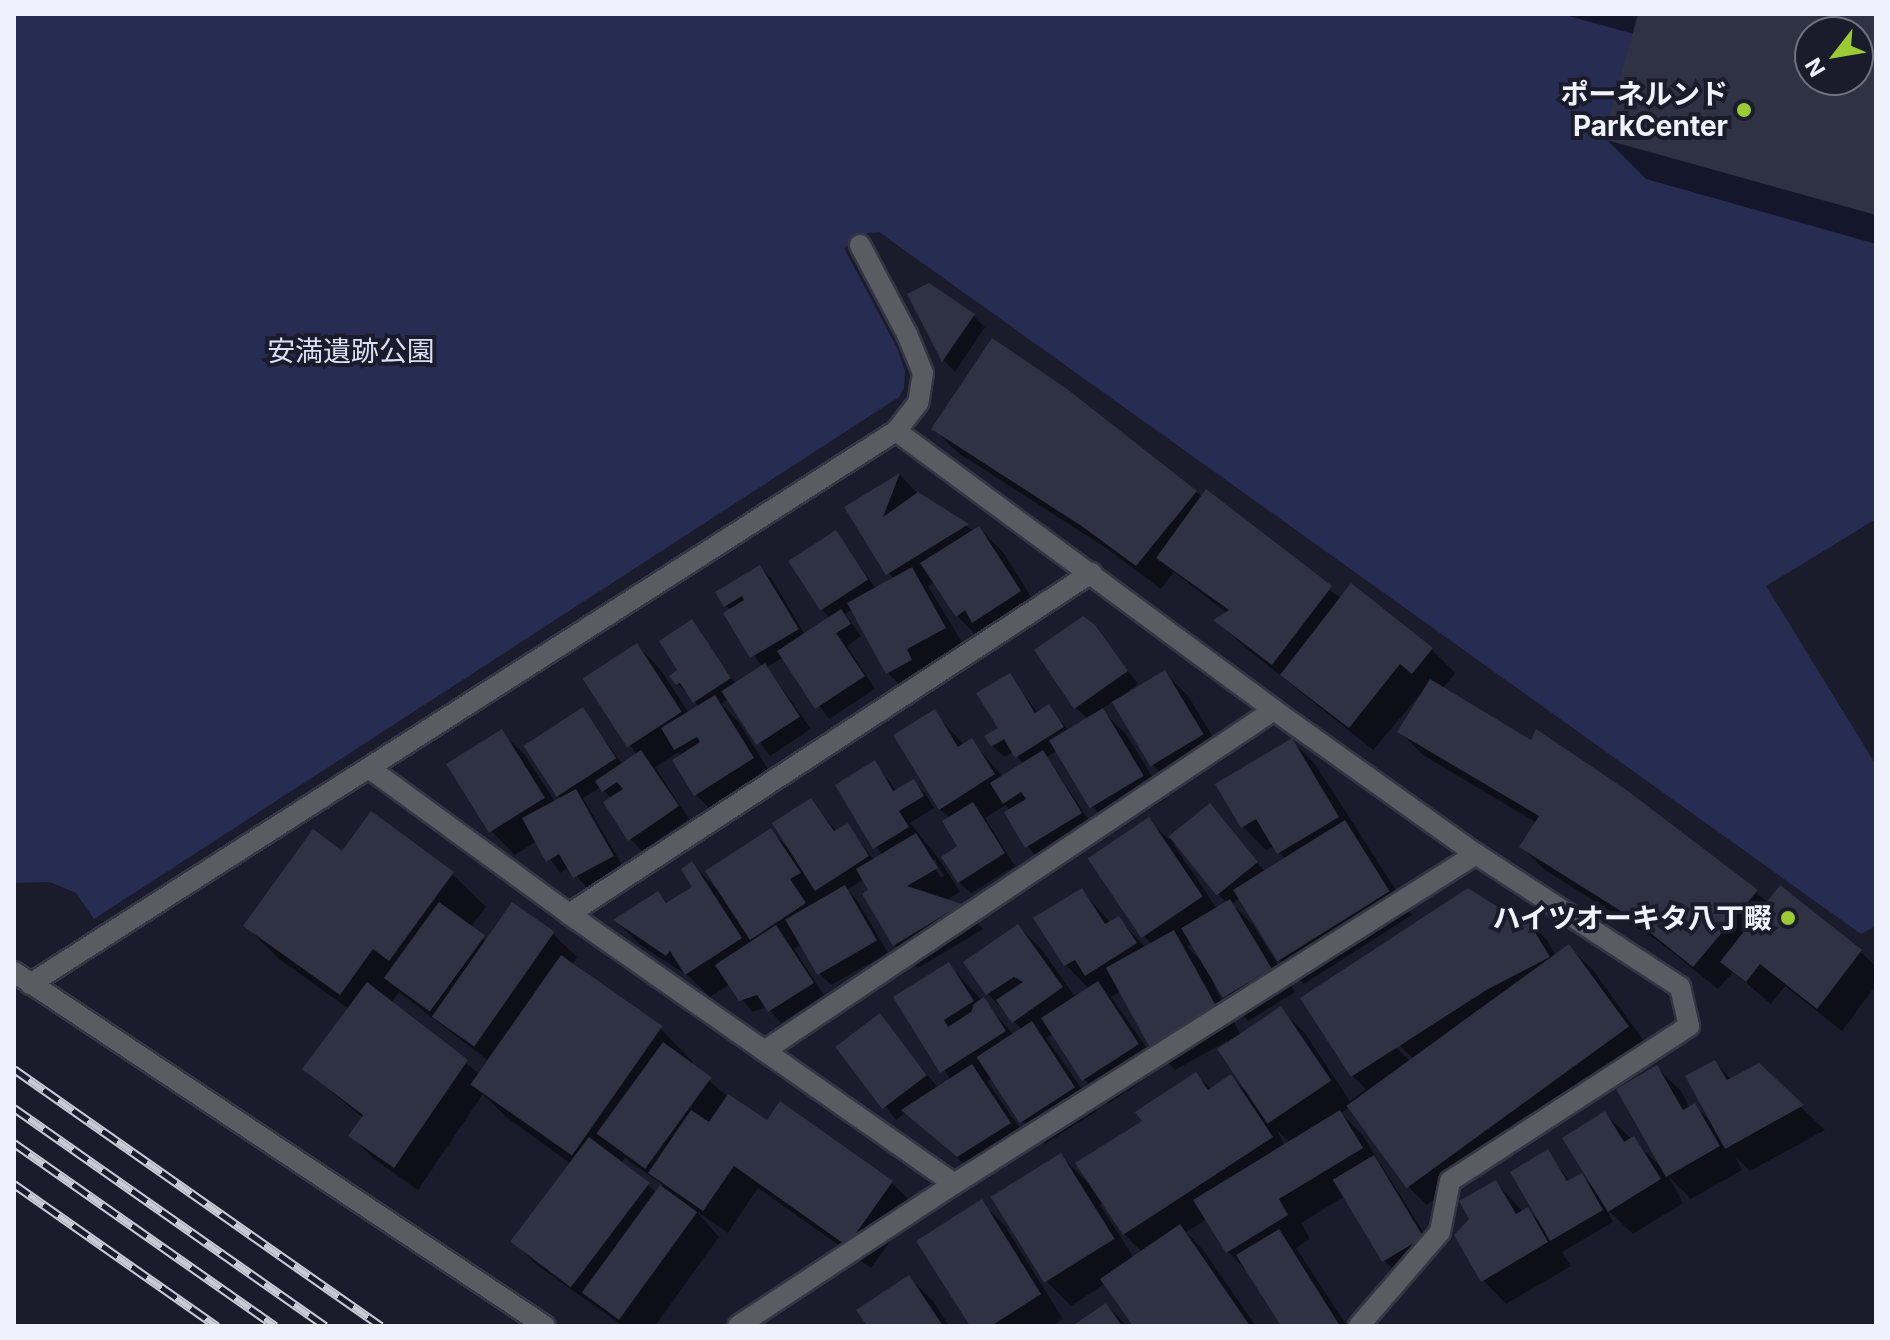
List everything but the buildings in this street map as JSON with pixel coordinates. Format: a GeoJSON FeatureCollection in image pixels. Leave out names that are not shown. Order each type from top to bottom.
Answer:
{"type":"FeatureCollection","features":[{"type":"Feature","properties":{"kind":"street"},"geometry":{"type":"LineString","coordinates":[[545,1326],[22,978],[369,768],[896,431],[918,403],[923,373],[907,334],[860,245]]}},
{"type":"Feature","properties":{"kind":"street"},"geometry":{"type":"LineString","coordinates":[[896,431],[1274,710],[1476,854],[1680,987],[1689,1026],[1450,1181],[1440,1232],[1359,1326]]}},
{"type":"Feature","properties":{"kind":"street"},"geometry":{"type":"LineString","coordinates":[[569,914],[1091,573]]}},
{"type":"Feature","properties":{"kind":"street"},"geometry":{"type":"LineString","coordinates":[[764,1051],[1274,710]]}},
{"type":"Feature","properties":{"kind":"street"},"geometry":{"type":"LineString","coordinates":[[369,768],[569,914],[954,1184]]}},
{"type":"Feature","properties":{"kind":"street"},"geometry":{"type":"LineString","coordinates":[[738,1326],[954,1184],[1476,854]]}},
{"type":"Feature","properties":{"kind":"green space","name":"安満遺跡公園"},"geometry":{"type":"Polygon","coordinates":[[[14,14],[1876,14],[1876,519],[1766,586],[1876,765],[1876,926],[1861,934],[879,232],[868,233],[844,248],[898,350],[905,371],[904,388],[899,397],[94,919],[76,893],[50,882],[14,883],[14,14]]]}},
{"type":"Feature","properties":{"kind":"railway"},"geometry":{"type":"LineString","coordinates":[[14,1069],[381,1326]]}},
{"type":"Feature","properties":{"kind":"railway"},"geometry":{"type":"LineString","coordinates":[[14,1108],[325,1326]]}},
{"type":"Feature","properties":{"kind":"railway"},"geometry":{"type":"LineString","coordinates":[[14,1143],[275,1326]]}},
{"type":"Feature","properties":{"kind":"railway"},"geometry":{"type":"LineString","coordinates":[[14,1184],[217,1326]]}},
{"type":"Feature","properties":{"kind":"place","name":"ポーネルンド ParkCenter"},"geometry":{"type":"Point","coordinates":[1744,110]}},
{"type":"Feature","properties":{"kind":"place","name":"ハイツオーキタ八丁畷"},"geometry":{"type":"Point","coordinates":[1788,918]}}]}
